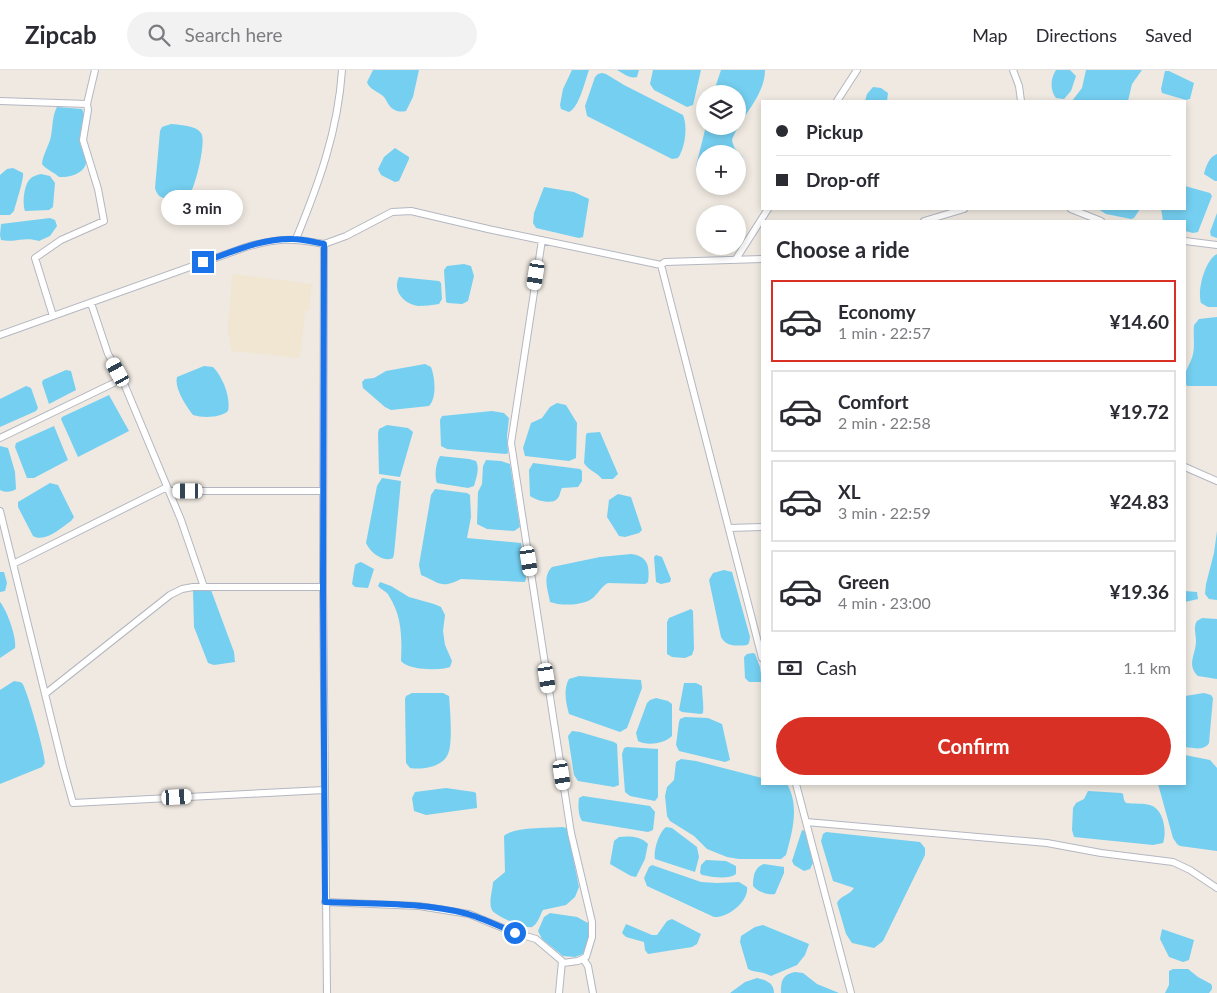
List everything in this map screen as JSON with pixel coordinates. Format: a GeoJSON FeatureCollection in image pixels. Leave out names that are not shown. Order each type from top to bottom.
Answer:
{"type":"FeatureCollection","features":[{"type":"Feature","properties":{"kind":"street"},"geometry":{"type":"LineString","coordinates":[[53,316],[36,258],[60,240],[104,221],[98,189],[83,140],[88,110],[87,104],[96,70]]}},
{"type":"Feature","properties":{"kind":"street"},"geometry":{"type":"LineString","coordinates":[[296,239],[317,188],[334,131],[342,70]]}},
{"type":"Feature","properties":{"kind":"street"},"geometry":{"type":"LineString","coordinates":[[838,100],[857,70]]}},
{"type":"Feature","properties":{"kind":"street"},"geometry":{"type":"LineString","coordinates":[[1013,70],[1019,86],[1021,100]]}},
{"type":"Feature","properties":{"kind":"street"},"geometry":{"type":"LineString","coordinates":[[0,101],[87,104]]}},
{"type":"Feature","properties":{"kind":"street"},"geometry":{"type":"LineString","coordinates":[[736,259],[767,210]]}},
{"type":"Feature","properties":{"kind":"street"},"geometry":{"type":"LineString","coordinates":[[927,220],[961,210]]}},
{"type":"Feature","properties":{"kind":"street"},"geometry":{"type":"LineString","coordinates":[[1074,210],[1098,220]]}},
{"type":"Feature","properties":{"kind":"street"},"geometry":{"type":"LineString","coordinates":[[0,334],[246,247],[267,242],[296,239],[324,244],[346,236],[392,212],[418,211],[468,225],[661,265],[665,262],[761,259]]}},
{"type":"Feature","properties":{"kind":"street"},"geometry":{"type":"LineString","coordinates":[[542,240],[511,443],[571,833],[592,922],[592,938],[588,952],[583,959],[563,963]]}},
{"type":"Feature","properties":{"kind":"street"},"geometry":{"type":"LineString","coordinates":[[1186,241],[1217,245]]}},
{"type":"Feature","properties":{"kind":"street"},"geometry":{"type":"LineString","coordinates":[[324,244],[323,588],[326,993]]}},
{"type":"Feature","properties":{"kind":"street"},"geometry":{"type":"LineString","coordinates":[[661,265],[761,654]]}},
{"type":"Feature","properties":{"kind":"street"},"geometry":{"type":"LineString","coordinates":[[91,303],[108,354],[122,379],[181,520],[204,587]]}},
{"type":"Feature","properties":{"kind":"street"},"geometry":{"type":"LineString","coordinates":[[0,438],[122,379]]}},
{"type":"Feature","properties":{"kind":"street"},"geometry":{"type":"LineString","coordinates":[[1186,466],[1217,481]]}},
{"type":"Feature","properties":{"kind":"street"},"geometry":{"type":"LineString","coordinates":[[13,564],[168,489],[323,491]]}},
{"type":"Feature","properties":{"kind":"street"},"geometry":{"type":"LineString","coordinates":[[0,511],[73,803],[324,790]]}},
{"type":"Feature","properties":{"kind":"street"},"geometry":{"type":"LineString","coordinates":[[729,528],[761,527]]}},
{"type":"Feature","properties":{"kind":"street"},"geometry":{"type":"LineString","coordinates":[[45,694],[170,595],[187,588],[323,588]]}},
{"type":"Feature","properties":{"kind":"street"},"geometry":{"type":"LineString","coordinates":[[796,785],[851,993]]}},
{"type":"Feature","properties":{"kind":"street"},"geometry":{"type":"LineString","coordinates":[[806,822],[1047,843],[1093,852],[1173,862],[1190,870],[1217,888]]}},
{"type":"Feature","properties":{"kind":"street"},"geometry":{"type":"LineString","coordinates":[[325,902],[419,906],[468,914],[515,933],[536,939],[562,958],[559,993]]}},
{"type":"Feature","properties":{"kind":"street"},"geometry":{"type":"LineString","coordinates":[[583,959],[588,966],[593,993]]}},
{"type":"Feature","properties":{"kind":"shaded area"},"geometry":{"type":"Polygon","coordinates":[[[232,274],[312,284],[309,311],[305,311],[300,358],[231,351],[228,329],[232,274]]]}},
{"type":"Feature","properties":{"kind":"water"},"geometry":{"type":"Polygon","coordinates":[[[373,70],[419,70],[413,97],[406,111],[400,112],[393,109],[383,96],[370,86],[367,82],[373,70]]]}},
{"type":"Feature","properties":{"kind":"water"},"geometry":{"type":"Polygon","coordinates":[[[572,70],[589,70],[579,100],[569,112],[561,109],[560,105],[563,89],[572,70]]]}},
{"type":"Feature","properties":{"kind":"water"},"geometry":{"type":"Polygon","coordinates":[[[617,70],[639,70],[637,77],[632,77],[617,70]]]}},
{"type":"Feature","properties":{"kind":"water"},"geometry":{"type":"Polygon","coordinates":[[[653,70],[701,70],[696,85],[693,105],[687,107],[654,90],[650,84],[653,70]]]}},
{"type":"Feature","properties":{"kind":"water"},"geometry":{"type":"Polygon","coordinates":[[[721,70],[765,70],[761,89],[746,115],[746,85],[716,85],[721,70]]]}},
{"type":"Feature","properties":{"kind":"water"},"geometry":{"type":"Polygon","coordinates":[[[1056,70],[1070,70],[1076,76],[1071,91],[1064,99],[1056,98],[1053,92],[1052,81],[1056,70]]]}},
{"type":"Feature","properties":{"kind":"water"},"geometry":{"type":"Polygon","coordinates":[[[1086,70],[1142,70],[1132,84],[1128,100],[1073,100],[1082,88],[1086,70]]]}},
{"type":"Feature","properties":{"kind":"water"},"geometry":{"type":"Polygon","coordinates":[[[1165,71],[1169,71],[1194,83],[1190,99],[1186,100],[1162,93],[1161,89],[1165,71]]]}},
{"type":"Feature","properties":{"kind":"water"},"geometry":{"type":"Polygon","coordinates":[[[602,73],[683,115],[685,120],[685,137],[678,158],[672,159],[587,116],[585,106],[595,77],[602,73]]]}},
{"type":"Feature","properties":{"kind":"water"},"geometry":{"type":"Polygon","coordinates":[[[873,87],[881,88],[888,93],[887,100],[865,100],[867,94],[873,87]]]}},
{"type":"Feature","properties":{"kind":"water"},"geometry":{"type":"Polygon","coordinates":[[[57,107],[82,109],[84,116],[80,145],[86,159],[86,164],[77,174],[68,177],[59,177],[42,164],[50,140],[53,117],[57,107]]]}},
{"type":"Feature","properties":{"kind":"water"},"geometry":{"type":"Polygon","coordinates":[[[171,124],[195,128],[201,133],[202,137],[201,154],[194,185],[188,197],[181,200],[162,197],[158,195],[155,188],[160,131],[162,127],[171,124]]]}},
{"type":"Feature","properties":{"kind":"water"},"geometry":{"type":"Polygon","coordinates":[[[704,135],[734,135],[732,140],[734,145],[701,145],[704,135]]]}},
{"type":"Feature","properties":{"kind":"water"},"geometry":{"type":"Polygon","coordinates":[[[395,148],[409,157],[409,159],[399,181],[395,182],[381,175],[378,169],[384,157],[395,148]]]}},
{"type":"Feature","properties":{"kind":"water"},"geometry":{"type":"Polygon","coordinates":[[[1217,154],[1217,181],[1215,181],[1204,174],[1210,160],[1217,154]]]}},
{"type":"Feature","properties":{"kind":"water"},"geometry":{"type":"Polygon","coordinates":[[[13,168],[23,173],[20,191],[14,211],[10,215],[0,215],[0,175],[7,169],[13,168]]]}},
{"type":"Feature","properties":{"kind":"water"},"geometry":{"type":"Polygon","coordinates":[[[41,174],[50,176],[55,183],[53,207],[49,210],[25,211],[26,185],[31,178],[41,174]]]}},
{"type":"Feature","properties":{"kind":"water"},"geometry":{"type":"Polygon","coordinates":[[[1186,186],[1210,193],[1212,196],[1198,232],[1186,231],[1186,220],[1163,220],[1161,210],[1186,210],[1186,186]]]}},
{"type":"Feature","properties":{"kind":"water"},"geometry":{"type":"Polygon","coordinates":[[[544,187],[574,192],[589,199],[583,237],[579,238],[536,228],[533,223],[534,213],[544,187]]]}},
{"type":"Feature","properties":{"kind":"water"},"geometry":{"type":"Polygon","coordinates":[[[1100,210],[1139,210],[1134,218],[1131,219],[1106,214],[1100,210]]]}},
{"type":"Feature","properties":{"kind":"water"},"geometry":{"type":"Polygon","coordinates":[[[1217,213],[1217,238],[1211,236],[1210,232],[1217,213]]]}},
{"type":"Feature","properties":{"kind":"water"},"geometry":{"type":"Polygon","coordinates":[[[50,218],[55,220],[57,226],[50,236],[39,241],[29,239],[1,240],[1,224],[50,218]]]}},
{"type":"Feature","properties":{"kind":"water"},"geometry":{"type":"Polygon","coordinates":[[[1217,254],[1217,307],[1208,307],[1201,303],[1201,283],[1209,262],[1217,254]]]}},
{"type":"Feature","properties":{"kind":"water"},"geometry":{"type":"Polygon","coordinates":[[[464,264],[471,266],[474,276],[468,301],[462,304],[448,303],[446,302],[444,270],[447,266],[464,264]]]}},
{"type":"Feature","properties":{"kind":"water"},"geometry":{"type":"Polygon","coordinates":[[[399,277],[439,281],[441,283],[442,299],[439,304],[418,306],[408,303],[398,292],[397,282],[399,277]]]}},
{"type":"Feature","properties":{"kind":"water"},"geometry":{"type":"Polygon","coordinates":[[[1217,317],[1217,386],[1187,386],[1186,384],[1186,374],[1194,347],[1194,325],[1199,319],[1217,317]]]}},
{"type":"Feature","properties":{"kind":"water"},"geometry":{"type":"Polygon","coordinates":[[[425,364],[431,367],[434,376],[434,393],[429,406],[391,410],[363,388],[362,382],[365,379],[374,378],[386,371],[425,364]]]}},
{"type":"Feature","properties":{"kind":"water"},"geometry":{"type":"Polygon","coordinates":[[[204,366],[213,367],[220,376],[225,388],[229,406],[228,411],[221,415],[202,417],[193,415],[184,402],[177,386],[177,377],[204,366]]]}},
{"type":"Feature","properties":{"kind":"water"},"geometry":{"type":"Polygon","coordinates":[[[66,370],[71,371],[76,390],[49,404],[42,383],[43,380],[66,370]]]}},
{"type":"Feature","properties":{"kind":"water"},"geometry":{"type":"Polygon","coordinates":[[[26,386],[31,388],[38,408],[36,411],[0,427],[0,399],[26,386]]]}},
{"type":"Feature","properties":{"kind":"water"},"geometry":{"type":"Polygon","coordinates":[[[109,395],[129,431],[78,457],[61,419],[62,417],[109,395]]]}},
{"type":"Feature","properties":{"kind":"water"},"geometry":{"type":"Polygon","coordinates":[[[557,403],[566,405],[577,423],[576,458],[569,461],[525,456],[523,448],[531,423],[542,418],[550,407],[557,403]]]}},
{"type":"Feature","properties":{"kind":"water"},"geometry":{"type":"Polygon","coordinates":[[[492,411],[504,413],[509,418],[508,453],[447,449],[441,446],[440,420],[442,416],[492,411]]]}},
{"type":"Feature","properties":{"kind":"water"},"geometry":{"type":"Polygon","coordinates":[[[387,425],[408,428],[413,432],[400,477],[379,474],[378,433],[379,429],[387,425]]]}},
{"type":"Feature","properties":{"kind":"water"},"geometry":{"type":"Polygon","coordinates":[[[54,426],[68,460],[34,478],[27,478],[15,447],[16,443],[54,426]]]}},
{"type":"Feature","properties":{"kind":"water"},"geometry":{"type":"Polygon","coordinates":[[[600,432],[618,474],[613,479],[602,479],[584,463],[587,433],[600,432]]]}},
{"type":"Feature","properties":{"kind":"water"},"geometry":{"type":"Polygon","coordinates":[[[0,446],[8,448],[15,472],[16,489],[4,492],[0,490],[0,446]]]}},
{"type":"Feature","properties":{"kind":"water"},"geometry":{"type":"Polygon","coordinates":[[[440,456],[476,461],[478,470],[474,486],[468,488],[437,483],[436,469],[440,456]]]}},
{"type":"Feature","properties":{"kind":"water"},"geometry":{"type":"Polygon","coordinates":[[[486,460],[510,464],[520,527],[514,531],[487,529],[477,524],[478,492],[482,484],[483,466],[486,460]]]}},
{"type":"Feature","properties":{"kind":"water"},"geometry":{"type":"Polygon","coordinates":[[[533,463],[580,469],[582,471],[582,481],[578,487],[562,488],[559,497],[555,501],[548,502],[536,499],[530,496],[529,470],[533,463]]]}},
{"type":"Feature","properties":{"kind":"water"},"geometry":{"type":"Polygon","coordinates":[[[382,478],[401,481],[394,554],[393,558],[389,559],[377,556],[366,543],[377,486],[382,478]]]}},
{"type":"Feature","properties":{"kind":"water"},"geometry":{"type":"Polygon","coordinates":[[[50,483],[58,485],[74,517],[53,534],[38,538],[33,536],[18,507],[18,502],[50,483]]]}},
{"type":"Feature","properties":{"kind":"water"},"geometry":{"type":"Polygon","coordinates":[[[435,489],[470,495],[471,517],[467,538],[521,543],[525,582],[461,579],[449,584],[441,584],[421,575],[419,565],[431,495],[435,489]]]}},
{"type":"Feature","properties":{"kind":"water"},"geometry":{"type":"Polygon","coordinates":[[[618,494],[631,497],[642,530],[639,533],[625,537],[619,536],[607,517],[609,500],[618,494]]]}},
{"type":"Feature","properties":{"kind":"water"},"geometry":{"type":"Polygon","coordinates":[[[1217,531],[1217,600],[1209,599],[1205,594],[1217,531]]]}},
{"type":"Feature","properties":{"kind":"water"},"geometry":{"type":"Polygon","coordinates":[[[631,554],[641,557],[647,563],[649,576],[648,582],[645,584],[608,583],[590,600],[579,604],[566,605],[550,602],[546,579],[552,567],[600,557],[631,554]]]}},
{"type":"Feature","properties":{"kind":"water"},"geometry":{"type":"Polygon","coordinates":[[[656,555],[662,557],[671,579],[670,582],[661,584],[656,582],[654,557],[656,555]]]}},
{"type":"Feature","properties":{"kind":"water"},"geometry":{"type":"Polygon","coordinates":[[[361,562],[374,569],[368,588],[355,587],[352,584],[355,565],[361,562]]]}},
{"type":"Feature","properties":{"kind":"water"},"geometry":{"type":"Polygon","coordinates":[[[724,570],[732,572],[750,637],[747,645],[736,646],[729,644],[721,637],[709,580],[713,573],[724,570]]]}},
{"type":"Feature","properties":{"kind":"water"},"geometry":{"type":"Polygon","coordinates":[[[0,572],[4,572],[7,583],[5,591],[0,592],[0,572]]]}},
{"type":"Feature","properties":{"kind":"water"},"geometry":{"type":"Polygon","coordinates":[[[380,582],[391,586],[409,597],[441,607],[445,615],[443,631],[445,645],[452,661],[450,667],[424,669],[410,666],[401,661],[401,636],[397,611],[388,594],[378,586],[380,582]]]}},
{"type":"Feature","properties":{"kind":"water"},"geometry":{"type":"Polygon","coordinates":[[[211,590],[234,652],[235,662],[214,665],[208,663],[194,627],[193,591],[211,590]]]}},
{"type":"Feature","properties":{"kind":"water"},"geometry":{"type":"Polygon","coordinates":[[[1186,591],[1197,592],[1198,599],[1186,602],[1186,591]]]}},
{"type":"Feature","properties":{"kind":"water"},"geometry":{"type":"Polygon","coordinates":[[[0,602],[11,624],[15,648],[0,658],[0,602]]]}},
{"type":"Feature","properties":{"kind":"water"},"geometry":{"type":"Polygon","coordinates":[[[691,609],[693,611],[694,649],[692,655],[685,658],[672,657],[667,654],[667,622],[669,618],[691,609]]]}},
{"type":"Feature","properties":{"kind":"water"},"geometry":{"type":"Polygon","coordinates":[[[1202,618],[1217,619],[1217,679],[1198,676],[1194,672],[1192,664],[1196,646],[1195,626],[1197,621],[1202,618]]]}},
{"type":"Feature","properties":{"kind":"water"},"geometry":{"type":"Polygon","coordinates":[[[747,654],[755,654],[760,667],[761,682],[749,682],[745,678],[744,657],[747,654]]]}},
{"type":"Feature","properties":{"kind":"water"},"geometry":{"type":"Polygon","coordinates":[[[579,676],[641,680],[642,688],[627,728],[620,732],[569,714],[566,696],[567,683],[569,679],[579,676]]]}},
{"type":"Feature","properties":{"kind":"water"},"geometry":{"type":"Polygon","coordinates":[[[14,681],[22,683],[24,688],[39,735],[45,763],[42,767],[0,784],[0,690],[14,681]]]}},
{"type":"Feature","properties":{"kind":"water"},"geometry":{"type":"Polygon","coordinates":[[[684,683],[696,683],[702,686],[703,713],[682,712],[679,710],[684,683]]]}},
{"type":"Feature","properties":{"kind":"water"},"geometry":{"type":"Polygon","coordinates":[[[412,693],[443,693],[449,696],[450,749],[442,762],[432,767],[410,768],[406,763],[405,699],[406,696],[412,693]]]}},
{"type":"Feature","properties":{"kind":"water"},"geometry":{"type":"Polygon","coordinates":[[[1204,693],[1211,695],[1213,698],[1209,743],[1202,748],[1186,747],[1186,696],[1204,693]]]}},
{"type":"Feature","properties":{"kind":"water"},"geometry":{"type":"Polygon","coordinates":[[[656,698],[672,704],[672,736],[660,742],[642,743],[638,741],[636,733],[647,703],[656,698]]]}},
{"type":"Feature","properties":{"kind":"water"},"geometry":{"type":"Polygon","coordinates":[[[685,717],[708,718],[722,724],[730,760],[725,762],[679,751],[676,745],[679,722],[680,719],[685,717]]]}},
{"type":"Feature","properties":{"kind":"water"},"geometry":{"type":"Polygon","coordinates":[[[572,731],[617,744],[619,785],[614,787],[578,781],[574,775],[568,736],[572,731]]]}},
{"type":"Feature","properties":{"kind":"water"},"geometry":{"type":"Polygon","coordinates":[[[624,748],[658,749],[658,797],[655,801],[630,796],[625,792],[622,754],[624,748]]]}},
{"type":"Feature","properties":{"kind":"water"},"geometry":{"type":"Polygon","coordinates":[[[1186,755],[1210,760],[1217,768],[1217,851],[1180,846],[1173,838],[1158,785],[1186,785],[1186,755]]]}},
{"type":"Feature","properties":{"kind":"water"},"geometry":{"type":"Polygon","coordinates":[[[681,759],[696,761],[761,778],[761,785],[788,785],[793,801],[794,819],[786,855],[781,859],[739,859],[727,857],[707,849],[694,836],[670,821],[667,816],[665,796],[667,787],[674,780],[676,762],[681,759]]]}},
{"type":"Feature","properties":{"kind":"water"},"geometry":{"type":"Polygon","coordinates":[[[446,788],[476,793],[477,808],[426,815],[414,811],[412,798],[415,792],[446,788]]]}},
{"type":"Feature","properties":{"kind":"water"},"geometry":{"type":"Polygon","coordinates":[[[1088,791],[1121,793],[1126,803],[1147,804],[1155,807],[1163,821],[1165,833],[1163,843],[1153,845],[1074,837],[1072,830],[1073,808],[1076,803],[1084,799],[1088,791]]]}},
{"type":"Feature","properties":{"kind":"water"},"geometry":{"type":"Polygon","coordinates":[[[583,796],[650,806],[655,812],[653,830],[648,832],[582,821],[578,804],[579,798],[583,796]]]}},
{"type":"Feature","properties":{"kind":"water"},"geometry":{"type":"Polygon","coordinates":[[[666,827],[672,828],[697,847],[699,857],[695,872],[655,859],[657,842],[663,829],[666,827]]]}},
{"type":"Feature","properties":{"kind":"water"},"geometry":{"type":"Polygon","coordinates":[[[567,828],[579,887],[575,897],[566,905],[543,910],[532,927],[517,924],[494,913],[490,904],[493,882],[505,872],[504,836],[523,829],[567,828]]]}},
{"type":"Feature","properties":{"kind":"water"},"geometry":{"type":"Polygon","coordinates":[[[802,830],[805,831],[813,863],[810,869],[804,871],[794,865],[792,861],[802,830]]]}},
{"type":"Feature","properties":{"kind":"water"},"geometry":{"type":"Polygon","coordinates":[[[826,832],[920,842],[925,848],[925,855],[883,941],[874,948],[852,943],[846,934],[837,903],[854,888],[833,881],[821,841],[823,834],[826,832]]]}},
{"type":"Feature","properties":{"kind":"water"},"geometry":{"type":"Polygon","coordinates":[[[619,837],[638,838],[648,844],[645,859],[636,877],[610,864],[614,841],[619,837]]]}},
{"type":"Feature","properties":{"kind":"water"},"geometry":{"type":"Polygon","coordinates":[[[706,860],[726,861],[736,866],[736,874],[724,877],[702,875],[700,873],[701,865],[706,860]]]}},
{"type":"Feature","properties":{"kind":"water"},"geometry":{"type":"Polygon","coordinates":[[[764,864],[784,867],[784,873],[775,894],[763,893],[753,886],[756,870],[764,864]]]}},
{"type":"Feature","properties":{"kind":"water"},"geometry":{"type":"Polygon","coordinates":[[[652,865],[701,882],[739,882],[747,887],[747,893],[741,903],[731,912],[714,917],[647,886],[644,878],[649,867],[652,865]]]}},
{"type":"Feature","properties":{"kind":"water"},"geometry":{"type":"Polygon","coordinates":[[[550,913],[577,917],[588,923],[587,949],[583,954],[575,957],[563,956],[542,939],[538,931],[544,917],[550,913]]]}},
{"type":"Feature","properties":{"kind":"water"},"geometry":{"type":"Polygon","coordinates":[[[672,919],[701,934],[697,944],[692,947],[648,954],[645,950],[644,942],[626,937],[622,933],[626,924],[652,935],[657,935],[667,921],[672,919]]]}},
{"type":"Feature","properties":{"kind":"water"},"geometry":{"type":"Polygon","coordinates":[[[763,925],[809,944],[805,955],[797,965],[771,976],[748,969],[740,942],[741,936],[755,927],[763,925]]]}},
{"type":"Feature","properties":{"kind":"water"},"geometry":{"type":"Polygon","coordinates":[[[1162,929],[1194,940],[1189,960],[1183,962],[1169,957],[1160,939],[1162,929]]]}},
{"type":"Feature","properties":{"kind":"water"},"geometry":{"type":"Polygon","coordinates":[[[1173,969],[1188,969],[1211,984],[1211,991],[1209,993],[1165,993],[1169,985],[1169,971],[1173,969]]]}},
{"type":"Feature","properties":{"kind":"water"},"geometry":{"type":"Polygon","coordinates":[[[795,972],[803,973],[817,984],[839,993],[781,993],[783,979],[795,972]]]}},
{"type":"Feature","properties":{"kind":"water"},"geometry":{"type":"Polygon","coordinates":[[[757,978],[769,982],[773,987],[774,993],[730,993],[745,982],[757,978]]]}},
{"type":"Feature","properties":{"kind":"route"},"geometry":{"type":"LineString","coordinates":[[203,262],[246,247],[281,239],[296,239],[324,244],[323,588],[325,902],[419,906],[461,913],[515,933]]}}]}
